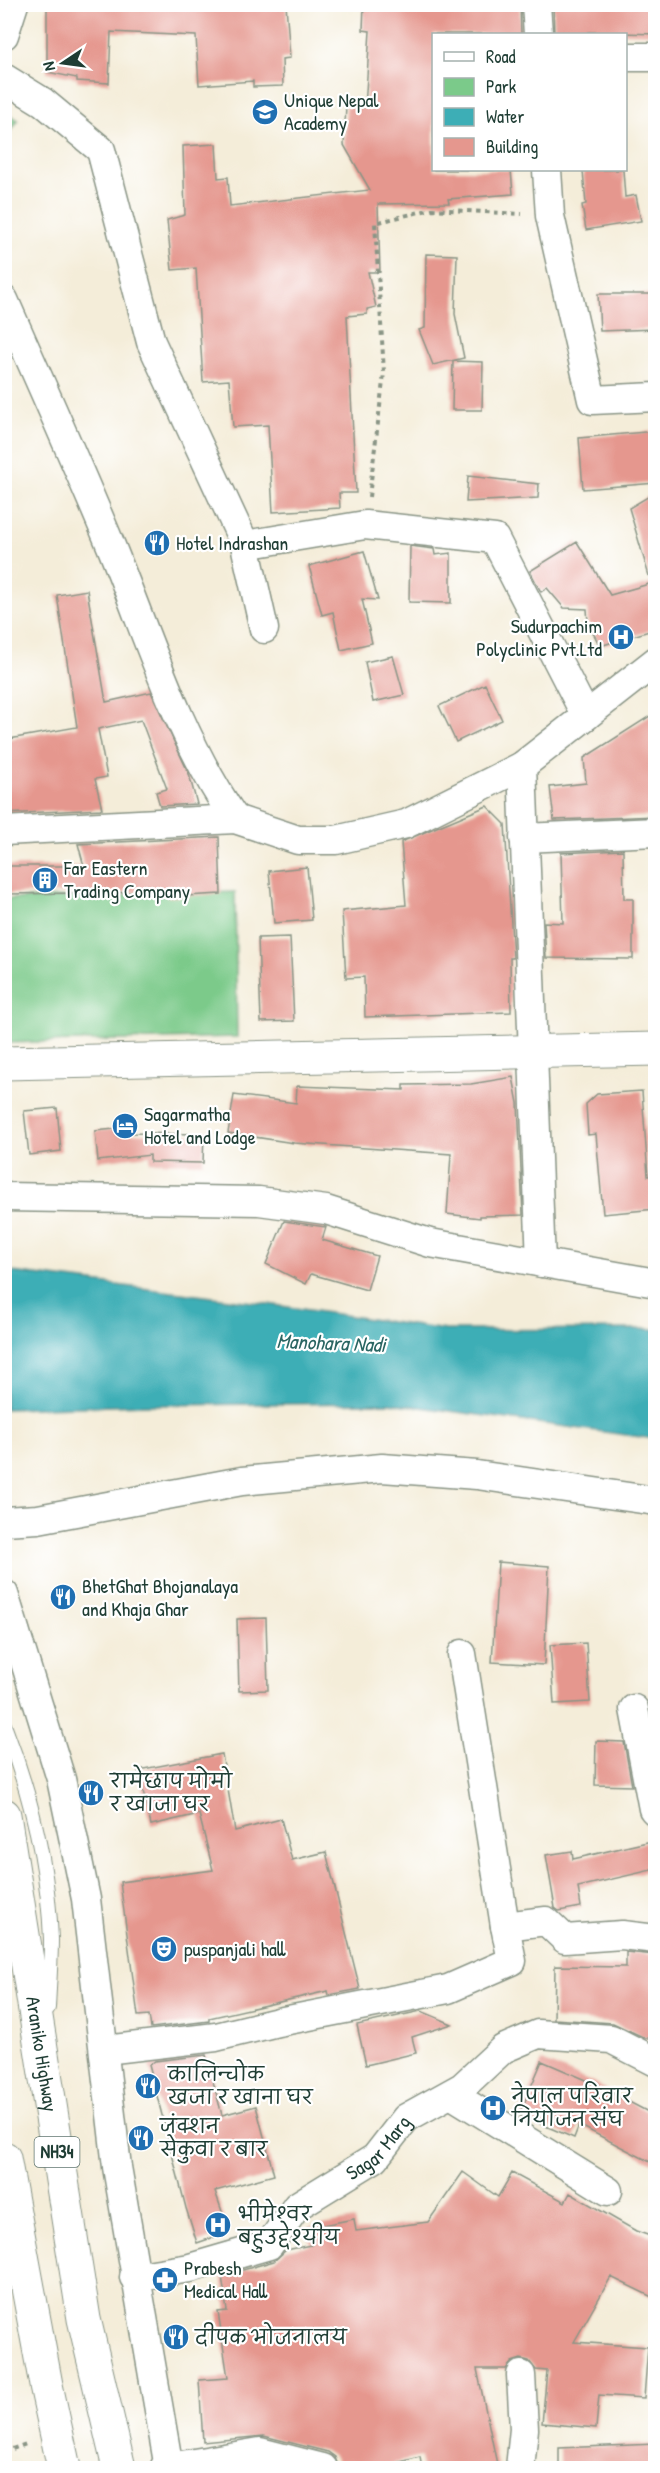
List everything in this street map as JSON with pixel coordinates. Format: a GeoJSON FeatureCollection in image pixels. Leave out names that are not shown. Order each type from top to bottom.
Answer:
{"type":"FeatureCollection","features":[{"type":"Feature","properties":{"kind":"main road"},"geometry":{"type":"LineString","coordinates":[[4,1063],[534,1049],[656,1048]]}},
{"type":"Feature","properties":{"kind":"main road","name":"Araniko Highway"},"geometry":{"type":"LineString","coordinates":[[4,1815],[84,2319],[119,2469]]}},
{"type":"Feature","properties":{"kind":"main road","name":"NH34"},"geometry":{"type":"LineString","coordinates":[[4,2158],[64,2469]]}},
{"type":"Feature","properties":{"kind":"street"},"geometry":{"type":"LineString","coordinates":[[4,35],[14,4]]}},
{"type":"Feature","properties":{"kind":"street"},"geometry":{"type":"LineString","coordinates":[[536,4],[538,33]]}},
{"type":"Feature","properties":{"kind":"street"},"geometry":{"type":"LineString","coordinates":[[627,57],[656,57]]}},
{"type":"Feature","properties":{"kind":"street"},"geometry":{"type":"LineString","coordinates":[[4,78],[44,102],[101,150],[151,342],[245,545],[264,629]]}},
{"type":"Feature","properties":{"kind":"street"},"geometry":{"type":"LineString","coordinates":[[547,171],[550,216],[592,400],[656,397]]}},
{"type":"Feature","properties":{"kind":"street"},"geometry":{"type":"LineString","coordinates":[[4,300],[111,546],[182,726],[210,783],[235,819]]}},
{"type":"Feature","properties":{"kind":"street"},"geometry":{"type":"LineString","coordinates":[[245,545],[365,525],[495,539],[586,716]]}},
{"type":"Feature","properties":{"kind":"street"},"geometry":{"type":"LineString","coordinates":[[4,831],[235,819],[298,840],[336,840],[406,824],[522,766],[656,661]]}},
{"type":"Feature","properties":{"kind":"street"},"geometry":{"type":"LineString","coordinates":[[522,766],[541,1263]]}},
{"type":"Feature","properties":{"kind":"street"},"geometry":{"type":"LineString","coordinates":[[524,838],[656,832]]}},
{"type":"Feature","properties":{"kind":"street"},"geometry":{"type":"LineString","coordinates":[[4,1197],[259,1201],[326,1210],[430,1243],[656,1283]]}},
{"type":"Feature","properties":{"kind":"street"},"geometry":{"type":"LineString","coordinates":[[4,1521],[38,1519],[242,1480],[382,1468],[477,1475],[656,1500]]}},
{"type":"Feature","properties":{"kind":"street"},"geometry":{"type":"LineString","coordinates":[[4,1594],[61,1779],[86,1899],[117,2167],[168,2468],[260,2452],[323,2469]]}},
{"type":"Feature","properties":{"kind":"street"},"geometry":{"type":"LineString","coordinates":[[105,2050],[216,2037],[278,2022],[448,1989],[512,1960],[462,1654]]}},
{"type":"Feature","properties":{"kind":"street"},"geometry":{"type":"LineString","coordinates":[[634,1709],[652,1809],[656,1812]]}},
{"type":"Feature","properties":{"kind":"street"},"geometry":{"type":"LineString","coordinates":[[505,1926],[546,1921],[565,1939],[622,1935],[656,1939]]}},
{"type":"Feature","properties":{"kind":"street","name":"Sagar Marg"},"geometry":{"type":"LineString","coordinates":[[134,2277],[190,2268],[269,2245],[297,2206],[375,2158],[406,2118],[462,2087],[503,2049],[538,2034],[611,2039],[656,2062]]}},
{"type":"Feature","properties":{"kind":"street"},"geometry":{"type":"LineString","coordinates":[[451,2094],[608,2191]]}},
{"type":"Feature","properties":{"kind":"street"},"geometry":{"type":"LineString","coordinates":[[520,2469],[524,2429],[521,2375]]}},
{"type":"Feature","properties":{"kind":"lane"},"geometry":{"type":"LineString","coordinates":[[4,1725],[25,1780],[46,1890],[51,1940],[45,2075]]}},
{"type":"Feature","properties":{"kind":"path"},"geometry":{"type":"LineString","coordinates":[[365,525],[384,373],[375,224],[432,209],[550,216]]}},
{"type":"Feature","properties":{"kind":"green space"},"geometry":{"type":"Polygon","coordinates":[[[5,111],[18,120],[5,141],[5,111]]]}},
{"type":"Feature","properties":{"kind":"green space"},"geometry":{"type":"Polygon","coordinates":[[[235,892],[237,1037],[5,1043],[4,899],[235,892]]]}},
{"type":"Feature","properties":{"kind":"water","name":"Manohara Nadi"},"geometry":{"type":"Polygon","coordinates":[[[4,1271],[261,1303],[446,1330],[655,1329],[655,1439],[390,1403],[5,1409],[4,1271]]]}},
{"type":"Feature","properties":{"kind":"building"},"geometry":{"type":"Polygon","coordinates":[[[47,4],[286,4],[290,58],[282,59],[283,86],[253,87],[253,81],[199,85],[196,36],[111,32],[109,83],[77,81],[77,78],[47,72],[47,4]]]}},
{"type":"Feature","properties":{"kind":"building"},"geometry":{"type":"Polygon","coordinates":[[[364,4],[520,4],[521,33],[432,33],[432,171],[511,171],[513,194],[448,199],[449,203],[378,204],[380,272],[368,272],[376,307],[367,309],[367,314],[347,316],[356,493],[339,493],[340,508],[273,512],[268,425],[233,427],[229,380],[203,382],[196,268],[172,270],[167,220],[185,215],[183,146],[216,144],[218,178],[228,177],[230,206],[370,190],[344,145],[346,105],[365,107],[370,31],[363,30],[364,4]]]}},
{"type":"Feature","properties":{"kind":"building"},"geometry":{"type":"Polygon","coordinates":[[[553,4],[656,4],[656,34],[554,33],[553,4]]]}},
{"type":"Feature","properties":{"kind":"building"},"geometry":{"type":"Polygon","coordinates":[[[583,171],[623,171],[625,197],[636,195],[641,221],[586,230],[582,205],[586,204],[583,171]]]}},
{"type":"Feature","properties":{"kind":"building"},"geometry":{"type":"Polygon","coordinates":[[[426,254],[457,255],[455,314],[464,358],[433,365],[419,330],[425,328],[426,254]]]}},
{"type":"Feature","properties":{"kind":"building"},"geometry":{"type":"Polygon","coordinates":[[[598,294],[656,294],[656,329],[600,331],[598,294]]]}},
{"type":"Feature","properties":{"kind":"building"},"geometry":{"type":"Polygon","coordinates":[[[453,361],[483,362],[482,410],[452,410],[453,361]]]}},
{"type":"Feature","properties":{"kind":"building"},"geometry":{"type":"Polygon","coordinates":[[[656,431],[656,483],[583,489],[579,438],[656,431]]]}},
{"type":"Feature","properties":{"kind":"building"},"geometry":{"type":"Polygon","coordinates":[[[468,476],[539,484],[538,498],[466,502],[468,476]]]}},
{"type":"Feature","properties":{"kind":"building"},"geometry":{"type":"Polygon","coordinates":[[[656,492],[656,575],[649,576],[629,508],[656,492]]]}},
{"type":"Feature","properties":{"kind":"building"},"geometry":{"type":"Polygon","coordinates":[[[577,542],[610,595],[656,582],[656,629],[600,646],[588,623],[587,609],[564,608],[547,588],[541,592],[530,571],[577,542]]]}},
{"type":"Feature","properties":{"kind":"building"},"geometry":{"type":"Polygon","coordinates":[[[410,546],[434,549],[435,555],[451,553],[451,603],[409,602],[410,546]]]}},
{"type":"Feature","properties":{"kind":"building"},"geometry":{"type":"Polygon","coordinates":[[[364,551],[378,600],[362,599],[372,643],[341,650],[333,612],[322,615],[309,566],[364,551]]]}},
{"type":"Feature","properties":{"kind":"building"},"geometry":{"type":"Polygon","coordinates":[[[87,590],[106,702],[151,692],[189,774],[197,804],[160,806],[156,792],[167,789],[141,720],[98,729],[107,777],[95,779],[102,809],[4,814],[4,740],[77,727],[57,595],[87,590]]]}},
{"type":"Feature","properties":{"kind":"building"},"geometry":{"type":"Polygon","coordinates":[[[393,656],[404,695],[373,702],[365,662],[393,656]]]}},
{"type":"Feature","properties":{"kind":"building"},"geometry":{"type":"Polygon","coordinates":[[[485,684],[502,720],[456,742],[439,706],[485,684]]]}},
{"type":"Feature","properties":{"kind":"building"},"geometry":{"type":"Polygon","coordinates":[[[656,712],[656,816],[554,820],[550,787],[586,783],[584,758],[656,712]]]}},
{"type":"Feature","properties":{"kind":"building"},"geometry":{"type":"Polygon","coordinates":[[[487,806],[505,824],[513,958],[510,958],[511,1012],[365,1017],[364,977],[346,978],[342,911],[406,905],[401,842],[487,806]]]}},
{"type":"Feature","properties":{"kind":"building"},"geometry":{"type":"Polygon","coordinates":[[[219,837],[221,894],[168,897],[167,892],[4,894],[4,866],[84,866],[78,844],[219,837]]]}},
{"type":"Feature","properties":{"kind":"building"},"geometry":{"type":"Polygon","coordinates":[[[623,850],[624,899],[633,899],[633,959],[546,958],[544,922],[563,923],[561,853],[623,850]]]}},
{"type":"Feature","properties":{"kind":"building"},"geometry":{"type":"Polygon","coordinates":[[[307,867],[312,920],[274,923],[269,871],[307,867]]]}},
{"type":"Feature","properties":{"kind":"building"},"geometry":{"type":"Polygon","coordinates":[[[290,937],[294,1021],[261,1022],[258,938],[290,937]]]}},
{"type":"Feature","properties":{"kind":"building"},"geometry":{"type":"Polygon","coordinates":[[[513,1077],[518,1103],[523,1215],[480,1216],[480,1218],[447,1214],[451,1154],[294,1143],[228,1133],[234,1095],[296,1103],[297,1086],[404,1090],[404,1085],[471,1084],[513,1077]]]}},
{"type":"Feature","properties":{"kind":"building"},"geometry":{"type":"Polygon","coordinates":[[[642,1091],[648,1176],[656,1176],[656,1209],[603,1214],[596,1134],[588,1135],[586,1104],[597,1094],[642,1091]]]}},
{"type":"Feature","properties":{"kind":"building"},"geometry":{"type":"Polygon","coordinates":[[[57,1108],[61,1151],[29,1155],[24,1111],[57,1108]]]}},
{"type":"Feature","properties":{"kind":"building"},"geometry":{"type":"Polygon","coordinates":[[[125,1128],[125,1133],[204,1134],[203,1163],[150,1162],[150,1155],[98,1161],[95,1131],[125,1128]]]}},
{"type":"Feature","properties":{"kind":"building"},"geometry":{"type":"Polygon","coordinates":[[[284,1221],[326,1227],[322,1240],[377,1256],[367,1290],[311,1274],[306,1284],[266,1264],[284,1221]]]}},
{"type":"Feature","properties":{"kind":"building"},"geometry":{"type":"Polygon","coordinates":[[[498,1562],[549,1566],[544,1665],[492,1662],[498,1562]]]}},
{"type":"Feature","properties":{"kind":"building"},"geometry":{"type":"Polygon","coordinates":[[[266,1618],[268,1690],[239,1691],[237,1619],[266,1618]]]}},
{"type":"Feature","properties":{"kind":"building"},"geometry":{"type":"Polygon","coordinates":[[[586,1643],[590,1702],[554,1704],[550,1645],[586,1643]]]}},
{"type":"Feature","properties":{"kind":"building"},"geometry":{"type":"Polygon","coordinates":[[[596,1741],[624,1742],[632,1786],[595,1785],[596,1741]]]}},
{"type":"Feature","properties":{"kind":"building"},"geometry":{"type":"Polygon","coordinates":[[[222,1754],[235,1831],[281,1819],[292,1860],[326,1852],[360,1989],[329,1995],[328,1991],[209,2018],[209,2021],[151,2028],[149,2015],[138,2016],[120,1882],[213,1870],[199,1814],[151,1825],[138,1770],[222,1754]]]}},
{"type":"Feature","properties":{"kind":"building"},"geometry":{"type":"Polygon","coordinates":[[[656,1840],[656,1869],[578,1887],[581,1907],[559,1911],[555,1908],[546,1855],[572,1851],[573,1859],[656,1840]]]}},
{"type":"Feature","properties":{"kind":"building"},"geometry":{"type":"Polygon","coordinates":[[[626,1952],[655,1955],[656,2038],[645,2038],[613,2023],[554,2019],[555,1966],[626,1967],[626,1952]]]}},
{"type":"Feature","properties":{"kind":"building"},"geometry":{"type":"Polygon","coordinates":[[[421,2011],[452,2024],[412,2037],[416,2053],[366,2065],[357,2025],[421,2011]]]}},
{"type":"Feature","properties":{"kind":"building"},"geometry":{"type":"Polygon","coordinates":[[[206,2055],[222,2115],[256,2106],[274,2175],[215,2191],[229,2232],[197,2243],[149,2065],[155,2061],[206,2055]]]}},
{"type":"Feature","properties":{"kind":"building"},"geometry":{"type":"Polygon","coordinates":[[[542,2061],[591,2082],[656,2116],[656,2165],[579,2125],[574,2138],[519,2115],[542,2061]]]}},
{"type":"Feature","properties":{"kind":"building"},"geometry":{"type":"Polygon","coordinates":[[[463,2172],[498,2197],[512,2173],[565,2202],[570,2193],[636,2231],[656,2238],[656,2299],[611,2277],[574,2342],[648,2347],[644,2398],[599,2395],[596,2428],[542,2423],[547,2371],[536,2370],[529,2361],[521,2359],[512,2362],[506,2369],[477,2369],[498,2469],[422,2469],[420,2457],[373,2469],[339,2469],[335,2457],[328,2452],[264,2436],[203,2442],[199,2380],[228,2378],[218,2312],[227,2311],[222,2276],[274,2261],[286,2250],[311,2245],[307,2228],[354,2219],[356,2231],[428,2222],[463,2172]]]}},
{"type":"Feature","properties":{"kind":"building"},"geometry":{"type":"Polygon","coordinates":[[[656,2444],[656,2469],[559,2469],[559,2448],[656,2444]]]}},
{"type":"Feature","properties":{"kind":"place","name":"Unique Nepal Academy"},"geometry":{"type":"Point","coordinates":[265,112]}},
{"type":"Feature","properties":{"kind":"place","name":"Hotel Indrashan"},"geometry":{"type":"Point","coordinates":[157,543]}},
{"type":"Feature","properties":{"kind":"place","name":"Sudurpachim Polyclinic Pvt.Ltd"},"geometry":{"type":"Point","coordinates":[621,637]}},
{"type":"Feature","properties":{"kind":"place","name":"Far Eastern Trading Company"},"geometry":{"type":"Point","coordinates":[45,880]}},
{"type":"Feature","properties":{"kind":"place","name":"Sagarmatha Hotel and Lodge"},"geometry":{"type":"Point","coordinates":[125,1126]}},
{"type":"Feature","properties":{"kind":"place","name":"BhetGhat Bhojanalaya and Khaja Ghar"},"geometry":{"type":"Point","coordinates":[63,1597]}},
{"type":"Feature","properties":{"kind":"place","name":"रामेछाप मोमो र खाजा घर"},"geometry":{"type":"Point","coordinates":[91,1793]}},
{"type":"Feature","properties":{"kind":"place","name":"puspanjali hall"},"geometry":{"type":"Point","coordinates":[164,1949]}},
{"type":"Feature","properties":{"kind":"place","name":"कालिन्चोक खजा र खाना घर"},"geometry":{"type":"Point","coordinates":[148,2086]}},
{"type":"Feature","properties":{"kind":"place","name":"नेपाल परिवार नियोजन संघ"},"geometry":{"type":"Point","coordinates":[493,2108]}},
{"type":"Feature","properties":{"kind":"place","name":"जंक्शन सेकुवा र बार"},"geometry":{"type":"Point","coordinates":[141,2138]}},
{"type":"Feature","properties":{"kind":"place","name":"भीमेश्वर बहुउद्देश्यीय"},"geometry":{"type":"Point","coordinates":[218,2225]}},
{"type":"Feature","properties":{"kind":"place","name":"Prabesh Medical Hall"},"geometry":{"type":"Point","coordinates":[165,2280]}},
{"type":"Feature","properties":{"kind":"place","name":"दीपक भोजनालय"},"geometry":{"type":"Point","coordinates":[176,2337]}}]}
